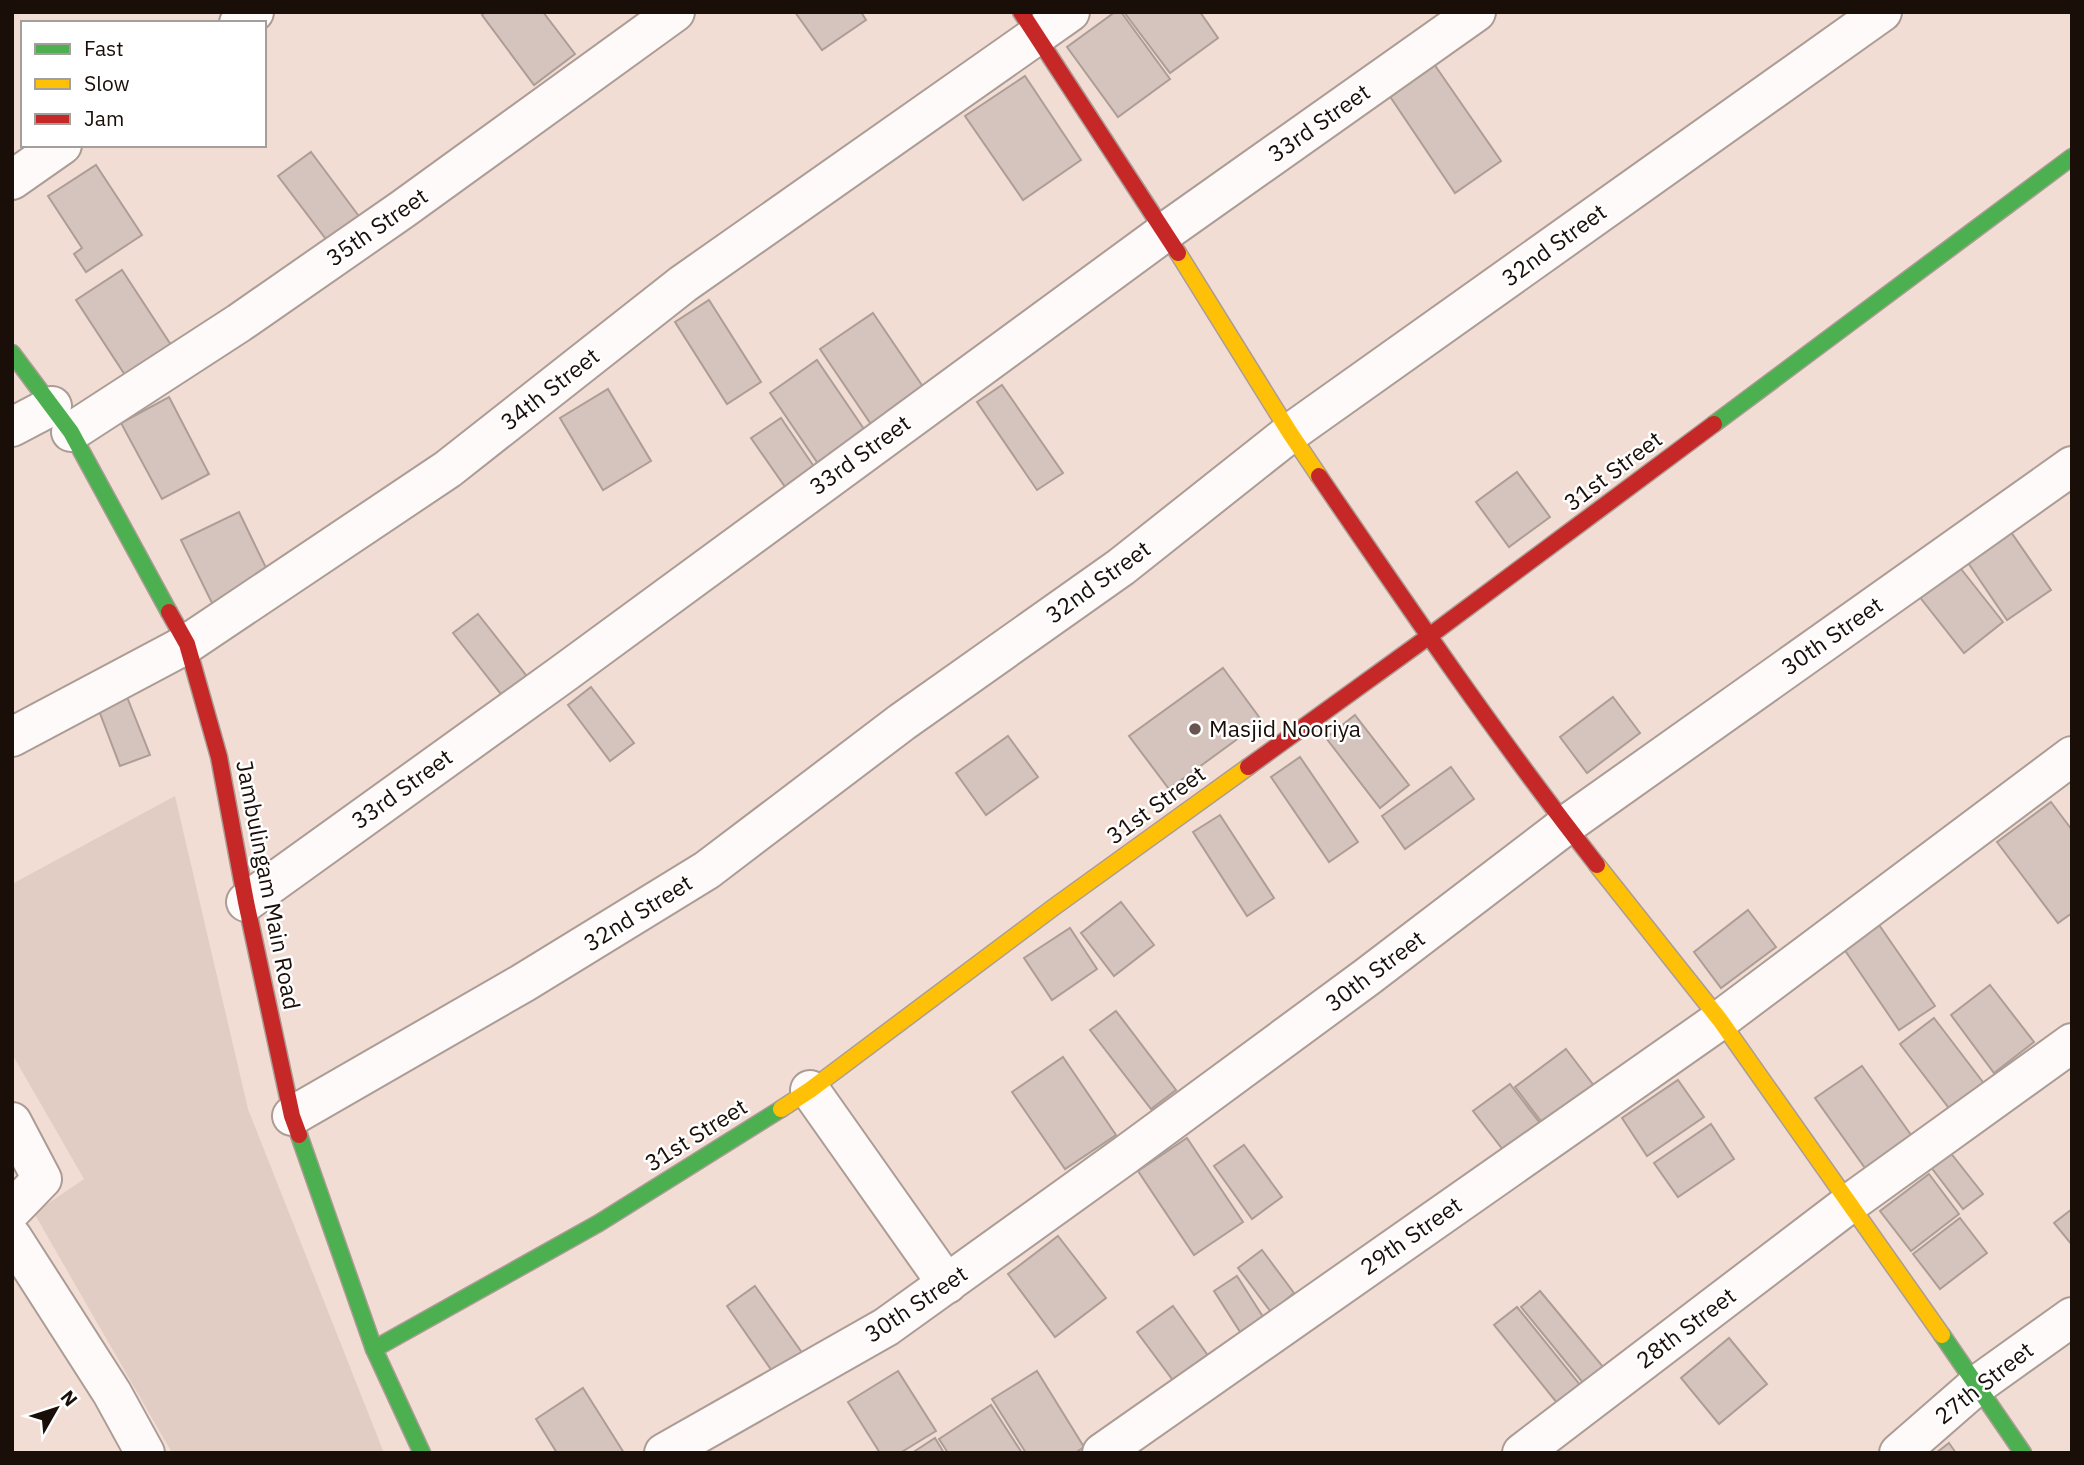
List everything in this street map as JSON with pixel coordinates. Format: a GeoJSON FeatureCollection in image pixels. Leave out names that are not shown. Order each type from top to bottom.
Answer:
{"type":"FeatureCollection","features":[{"type":"Feature","properties":{"kind":"street","name":"35th Street"},"geometry":{"type":"LineString","coordinates":[[12,427],[62,419],[250,316],[675,12]]}},
{"type":"Feature","properties":{"kind":"street","name":"34th Street"},"geometry":{"type":"LineString","coordinates":[[12,737],[187,645],[448,469],[683,284],[1028,24],[1070,12]]}},
{"type":"Feature","properties":{"kind":"street","name":"33rd Street"},"geometry":{"type":"LineString","coordinates":[[246,902],[564,673],[1165,232],[1476,12]]}},
{"type":"Feature","properties":{"kind":"street","name":"32nd Street"},"geometry":{"type":"LineString","coordinates":[[292,1116],[523,983],[707,870],[902,722],[1121,567],[1290,433],[1882,12]]}},
{"type":"Feature","properties":{"kind":"street"},"geometry":{"type":"LineString","coordinates":[[1028,24],[1165,232],[1290,433],[1428,637],[1566,825],[1720,1020],[2023,1453]]}},
{"type":"Feature","properties":{"kind":"street"},"geometry":{"type":"LineString","coordinates":[[12,180],[59,147]]}},
{"type":"Feature","properties":{"kind":"street","name":"31st Street"},"geometry":{"type":"LineString","coordinates":[[374,1349],[599,1223],[810,1090],[1054,907],[1428,637],[2072,157]]}},
{"type":"Feature","properties":{"kind":"street","name":"Jambulingam Main Road"},"geometry":{"type":"LineString","coordinates":[[12,353],[62,419],[187,645],[219,757],[246,902],[292,1116],[374,1349],[422,1453]]}},
{"type":"Feature","properties":{"kind":"street","name":"30th Street"},"geometry":{"type":"LineString","coordinates":[[664,1453],[886,1327],[1367,977],[1566,825],[2072,466]]}},
{"type":"Feature","properties":{"kind":"street","name":"29th Street"},"geometry":{"type":"LineString","coordinates":[[1102,1453],[1720,1020],[2072,756]]}},
{"type":"Feature","properties":{"kind":"street","name":"28th Street"},"geometry":{"type":"LineString","coordinates":[[1522,1453],[1850,1203],[2072,1043]]}},
{"type":"Feature","properties":{"kind":"street"},"geometry":{"type":"LineString","coordinates":[[810,1090],[947,1284]]}},
{"type":"Feature","properties":{"kind":"street"},"geometry":{"type":"LineString","coordinates":[[12,1122],[42,1179],[12,1210]]}},
{"type":"Feature","properties":{"kind":"street"},"geometry":{"type":"LineString","coordinates":[[12,1237],[112,1393],[145,1453]]}},
{"type":"Feature","properties":{"kind":"street","name":"27th Street"},"geometry":{"type":"LineString","coordinates":[[1899,1453],[1977,1385],[2072,1317]]}},
{"type":"Feature","properties":{"kind":"shaded area"},"geometry":{"type":"Polygon","coordinates":[[[175,796],[248,1109],[384,1453],[172,1453],[34,1213],[84,1179],[12,1054],[12,884],[175,796]]]}},
{"type":"Feature","properties":{"kind":"building"},"geometry":{"type":"Polygon","coordinates":[[[485,12],[543,12],[575,54],[534,85],[482,15],[485,12]]]}},
{"type":"Feature","properties":{"kind":"building"},"geometry":{"type":"Polygon","coordinates":[[[795,12],[861,12],[866,20],[822,50],[795,12]]]}},
{"type":"Feature","properties":{"kind":"building"},"geometry":{"type":"Polygon","coordinates":[[[1115,12],[1121,12],[1170,79],[1118,117],[1067,47],[1115,12]]]}},
{"type":"Feature","properties":{"kind":"building"},"geometry":{"type":"Polygon","coordinates":[[[1124,12],[1200,12],[1218,38],[1170,73],[1124,12]]]}},
{"type":"Feature","properties":{"kind":"building"},"geometry":{"type":"Polygon","coordinates":[[[1434,64],[1501,161],[1455,193],[1389,95],[1434,64]]]}},
{"type":"Feature","properties":{"kind":"building"},"geometry":{"type":"Polygon","coordinates":[[[1025,76],[1081,160],[1023,200],[965,116],[1025,76]]]}},
{"type":"Feature","properties":{"kind":"building"},"geometry":{"type":"Polygon","coordinates":[[[311,152],[364,223],[332,247],[278,176],[311,152]]]}},
{"type":"Feature","properties":{"kind":"building"},"geometry":{"type":"Polygon","coordinates":[[[96,165],[142,235],[86,272],[74,254],[82,248],[48,196],[96,165]]]}},
{"type":"Feature","properties":{"kind":"building"},"geometry":{"type":"Polygon","coordinates":[[[122,270],[173,348],[127,378],[76,300],[122,270]]]}},
{"type":"Feature","properties":{"kind":"building"},"geometry":{"type":"Polygon","coordinates":[[[709,300],[761,382],[727,404],[675,322],[709,300]]]}},
{"type":"Feature","properties":{"kind":"building"},"geometry":{"type":"Polygon","coordinates":[[[873,313],[932,400],[879,436],[820,349],[873,313]]]}},
{"type":"Feature","properties":{"kind":"building"},"geometry":{"type":"Polygon","coordinates":[[[817,360],[868,435],[821,468],[770,393],[817,360]]]}},
{"type":"Feature","properties":{"kind":"building"},"geometry":{"type":"Polygon","coordinates":[[[1002,385],[1063,473],[1037,490],[977,402],[1002,385]]]}},
{"type":"Feature","properties":{"kind":"building"},"geometry":{"type":"Polygon","coordinates":[[[608,389],[651,461],[603,490],[560,418],[608,389]]]}},
{"type":"Feature","properties":{"kind":"building"},"geometry":{"type":"Polygon","coordinates":[[[169,397],[209,474],[162,499],[121,423],[169,397]]]}},
{"type":"Feature","properties":{"kind":"building"},"geometry":{"type":"Polygon","coordinates":[[[781,418],[819,474],[790,494],[751,438],[781,418]]]}},
{"type":"Feature","properties":{"kind":"building"},"geometry":{"type":"Polygon","coordinates":[[[1517,472],[1550,517],[1509,547],[1476,502],[1517,472]]]}},
{"type":"Feature","properties":{"kind":"building"},"geometry":{"type":"Polygon","coordinates":[[[239,512],[270,576],[212,603],[181,540],[239,512]]]}},
{"type":"Feature","properties":{"kind":"building"},"geometry":{"type":"Polygon","coordinates":[[[2002,519],[2051,590],[2007,620],[1958,548],[2002,519]]]}},
{"type":"Feature","properties":{"kind":"building"},"geometry":{"type":"Polygon","coordinates":[[[1950,555],[2003,622],[1964,653],[1911,586],[1950,555]]]}},
{"type":"Feature","properties":{"kind":"building"},"geometry":{"type":"Polygon","coordinates":[[[478,614],[533,684],[508,703],[453,633],[478,614]]]}},
{"type":"Feature","properties":{"kind":"building","name":"Masjid Nooriya"},"geometry":{"type":"Polygon","coordinates":[[[1223,668],[1262,721],[1169,789],[1129,736],[1223,668]]]}},
{"type":"Feature","properties":{"kind":"building"},"geometry":{"type":"Polygon","coordinates":[[[591,687],[634,743],[610,761],[568,705],[591,687]]]}},
{"type":"Feature","properties":{"kind":"building"},"geometry":{"type":"Polygon","coordinates":[[[127,697],[150,755],[120,766],[98,708],[127,697]]]}},
{"type":"Feature","properties":{"kind":"building"},"geometry":{"type":"Polygon","coordinates":[[[1613,697],[1640,733],[1587,773],[1560,737],[1613,697]]]}},
{"type":"Feature","properties":{"kind":"building"},"geometry":{"type":"Polygon","coordinates":[[[1355,715],[1409,785],[1380,808],[1326,738],[1355,715]]]}},
{"type":"Feature","properties":{"kind":"building"},"geometry":{"type":"Polygon","coordinates":[[[1008,736],[1038,777],[986,815],[956,773],[1008,736]]]}},
{"type":"Feature","properties":{"kind":"building"},"geometry":{"type":"Polygon","coordinates":[[[1300,757],[1358,842],[1329,862],[1271,777],[1300,757]]]}},
{"type":"Feature","properties":{"kind":"building"},"geometry":{"type":"Polygon","coordinates":[[[1451,767],[1474,799],[1405,849],[1382,816],[1451,767]]]}},
{"type":"Feature","properties":{"kind":"building"},"geometry":{"type":"Polygon","coordinates":[[[2051,802],[2072,830],[2072,913],[2058,923],[1997,842],[2051,802]]]}},
{"type":"Feature","properties":{"kind":"building"},"geometry":{"type":"Polygon","coordinates":[[[1220,815],[1274,898],[1247,916],[1193,832],[1220,815]]]}},
{"type":"Feature","properties":{"kind":"building"},"geometry":{"type":"Polygon","coordinates":[[[1121,902],[1154,945],[1114,976],[1081,933],[1121,902]]]}},
{"type":"Feature","properties":{"kind":"building"},"geometry":{"type":"Polygon","coordinates":[[[1748,910],[1776,947],[1721,988],[1694,952],[1748,910]]]}},
{"type":"Feature","properties":{"kind":"building"},"geometry":{"type":"Polygon","coordinates":[[[1877,922],[1935,1006],[1899,1030],[1842,946],[1877,922]]]}},
{"type":"Feature","properties":{"kind":"building"},"geometry":{"type":"Polygon","coordinates":[[[1070,928],[1097,969],[1052,1000],[1024,958],[1070,928]]]}},
{"type":"Feature","properties":{"kind":"building"},"geometry":{"type":"Polygon","coordinates":[[[1990,985],[2034,1042],[1994,1073],[1951,1015],[1990,985]]]}},
{"type":"Feature","properties":{"kind":"building"},"geometry":{"type":"Polygon","coordinates":[[[1116,1011],[1176,1090],[1151,1109],[1090,1030],[1116,1011]]]}},
{"type":"Feature","properties":{"kind":"building"},"geometry":{"type":"Polygon","coordinates":[[[1934,1018],[1992,1094],[1958,1120],[1900,1044],[1934,1018]]]}},
{"type":"Feature","properties":{"kind":"building"},"geometry":{"type":"Polygon","coordinates":[[[1566,1049],[1598,1091],[1547,1129],[1515,1087],[1566,1049]]]}},
{"type":"Feature","properties":{"kind":"building"},"geometry":{"type":"Polygon","coordinates":[[[1063,1057],[1116,1135],[1065,1169],[1012,1092],[1063,1057]]]}},
{"type":"Feature","properties":{"kind":"building"},"geometry":{"type":"Polygon","coordinates":[[[1862,1066],[1916,1142],[1870,1175],[1815,1098],[1862,1066]]]}},
{"type":"Feature","properties":{"kind":"building"},"geometry":{"type":"Polygon","coordinates":[[[1678,1080],[1704,1117],[1647,1156],[1622,1118],[1678,1080]]]}},
{"type":"Feature","properties":{"kind":"building"},"geometry":{"type":"Polygon","coordinates":[[[1510,1084],[1543,1127],[1507,1155],[1473,1111],[1510,1084]]]}},
{"type":"Feature","properties":{"kind":"building"},"geometry":{"type":"Polygon","coordinates":[[[1711,1124],[1734,1159],[1678,1197],[1654,1163],[1711,1124]]]}},
{"type":"Feature","properties":{"kind":"building"},"geometry":{"type":"Polygon","coordinates":[[[1187,1138],[1243,1222],[1194,1255],[1138,1171],[1187,1138]]]}},
{"type":"Feature","properties":{"kind":"building"},"geometry":{"type":"Polygon","coordinates":[[[1244,1145],[1282,1197],[1252,1219],[1214,1166],[1244,1145]]]}},
{"type":"Feature","properties":{"kind":"building"},"geometry":{"type":"Polygon","coordinates":[[[1946,1147],[1983,1194],[1963,1209],[1927,1162],[1946,1147]]]}},
{"type":"Feature","properties":{"kind":"building"},"geometry":{"type":"Polygon","coordinates":[[[1929,1174],[1959,1214],[1911,1251],[1880,1211],[1929,1174]]]}},
{"type":"Feature","properties":{"kind":"building"},"geometry":{"type":"Polygon","coordinates":[[[2072,1209],[2072,1245],[2054,1223],[2072,1209]]]}},
{"type":"Feature","properties":{"kind":"building"},"geometry":{"type":"Polygon","coordinates":[[[1960,1218],[1987,1253],[1940,1289],[1913,1254],[1960,1218]]]}},
{"type":"Feature","properties":{"kind":"building"},"geometry":{"type":"Polygon","coordinates":[[[1058,1236],[1106,1298],[1055,1337],[1008,1274],[1058,1236]]]}},
{"type":"Feature","properties":{"kind":"building"},"geometry":{"type":"Polygon","coordinates":[[[1262,1250],[1294,1293],[1271,1312],[1238,1268],[1262,1250]]]}},
{"type":"Feature","properties":{"kind":"building"},"geometry":{"type":"Polygon","coordinates":[[[1237,1276],[1267,1323],[1244,1338],[1214,1291],[1237,1276]]]}},
{"type":"Feature","properties":{"kind":"building"},"geometry":{"type":"Polygon","coordinates":[[[755,1286],[810,1364],[781,1384],[727,1306],[755,1286]]]}},
{"type":"Feature","properties":{"kind":"building"},"geometry":{"type":"Polygon","coordinates":[[[1540,1291],[1604,1368],[1584,1384],[1521,1307],[1540,1291]]]}},
{"type":"Feature","properties":{"kind":"building"},"geometry":{"type":"Polygon","coordinates":[[[1173,1306],[1209,1357],[1175,1383],[1137,1332],[1173,1306]]]}},
{"type":"Feature","properties":{"kind":"building"},"geometry":{"type":"Polygon","coordinates":[[[1517,1307],[1581,1386],[1558,1404],[1494,1325],[1517,1307]]]}},
{"type":"Feature","properties":{"kind":"building"},"geometry":{"type":"Polygon","coordinates":[[[1729,1338],[1767,1384],[1719,1424],[1681,1378],[1729,1338]]]}},
{"type":"Feature","properties":{"kind":"building"},"geometry":{"type":"Polygon","coordinates":[[[898,1371],[936,1431],[900,1453],[880,1453],[848,1402],[898,1371]]]}},
{"type":"Feature","properties":{"kind":"building"},"geometry":{"type":"Polygon","coordinates":[[[1037,1371],[1084,1447],[1075,1453],[1026,1453],[992,1399],[1037,1371]]]}},
{"type":"Feature","properties":{"kind":"building"},"geometry":{"type":"Polygon","coordinates":[[[583,1388],[624,1453],[557,1453],[536,1419],[583,1388]]]}},
{"type":"Feature","properties":{"kind":"building"},"geometry":{"type":"Polygon","coordinates":[[[991,1405],[1022,1453],[948,1453],[939,1439],[991,1405]]]}},
{"type":"Feature","properties":{"kind":"building"},"geometry":{"type":"Polygon","coordinates":[[[935,1438],[944,1453],[912,1453],[935,1438]]]}},
{"type":"Feature","properties":{"kind":"building"},"geometry":{"type":"Polygon","coordinates":[[[1949,1443],[1956,1453],[1936,1453],[1949,1443]]]}},
{"type":"Feature","properties":{"kind":"traffic: fast"},"geometry":{"type":"LineString","coordinates":[[1714,424],[2072,157]]}},
{"type":"Feature","properties":{"kind":"traffic: fast"},"geometry":{"type":"LineString","coordinates":[[12,353],[71,432],[169,612]]}},
{"type":"Feature","properties":{"kind":"traffic: fast"},"geometry":{"type":"LineString","coordinates":[[374,1349],[599,1223],[781,1109]]}},
{"type":"Feature","properties":{"kind":"traffic: fast"},"geometry":{"type":"LineString","coordinates":[[299,1135],[374,1349],[422,1453]]}},
{"type":"Feature","properties":{"kind":"traffic: fast"},"geometry":{"type":"LineString","coordinates":[[1942,1335],[2023,1453]]}},
{"type":"Feature","properties":{"kind":"traffic: slow"},"geometry":{"type":"LineString","coordinates":[[1178,253],[1319,476]]}},
{"type":"Feature","properties":{"kind":"traffic: slow"},"geometry":{"type":"LineString","coordinates":[[781,1109],[1248,767]]}},
{"type":"Feature","properties":{"kind":"traffic: slow"},"geometry":{"type":"LineString","coordinates":[[1597,865],[1720,1020],[1942,1335]]}},
{"type":"Feature","properties":{"kind":"traffic: jam"},"geometry":{"type":"LineString","coordinates":[[1021,12],[1178,253]]}},
{"type":"Feature","properties":{"kind":"traffic: jam"},"geometry":{"type":"LineString","coordinates":[[1248,767],[1714,424]]}},
{"type":"Feature","properties":{"kind":"traffic: jam"},"geometry":{"type":"LineString","coordinates":[[1319,476],[1490,722],[1597,865]]}},
{"type":"Feature","properties":{"kind":"traffic: jam"},"geometry":{"type":"LineString","coordinates":[[169,612],[187,644],[219,757],[246,902],[292,1116],[299,1135]]}},
{"type":"Feature","properties":{"kind":"place","name":"Masjid Nooriya"},"geometry":{"type":"Point","coordinates":[1195,729]}}]}
